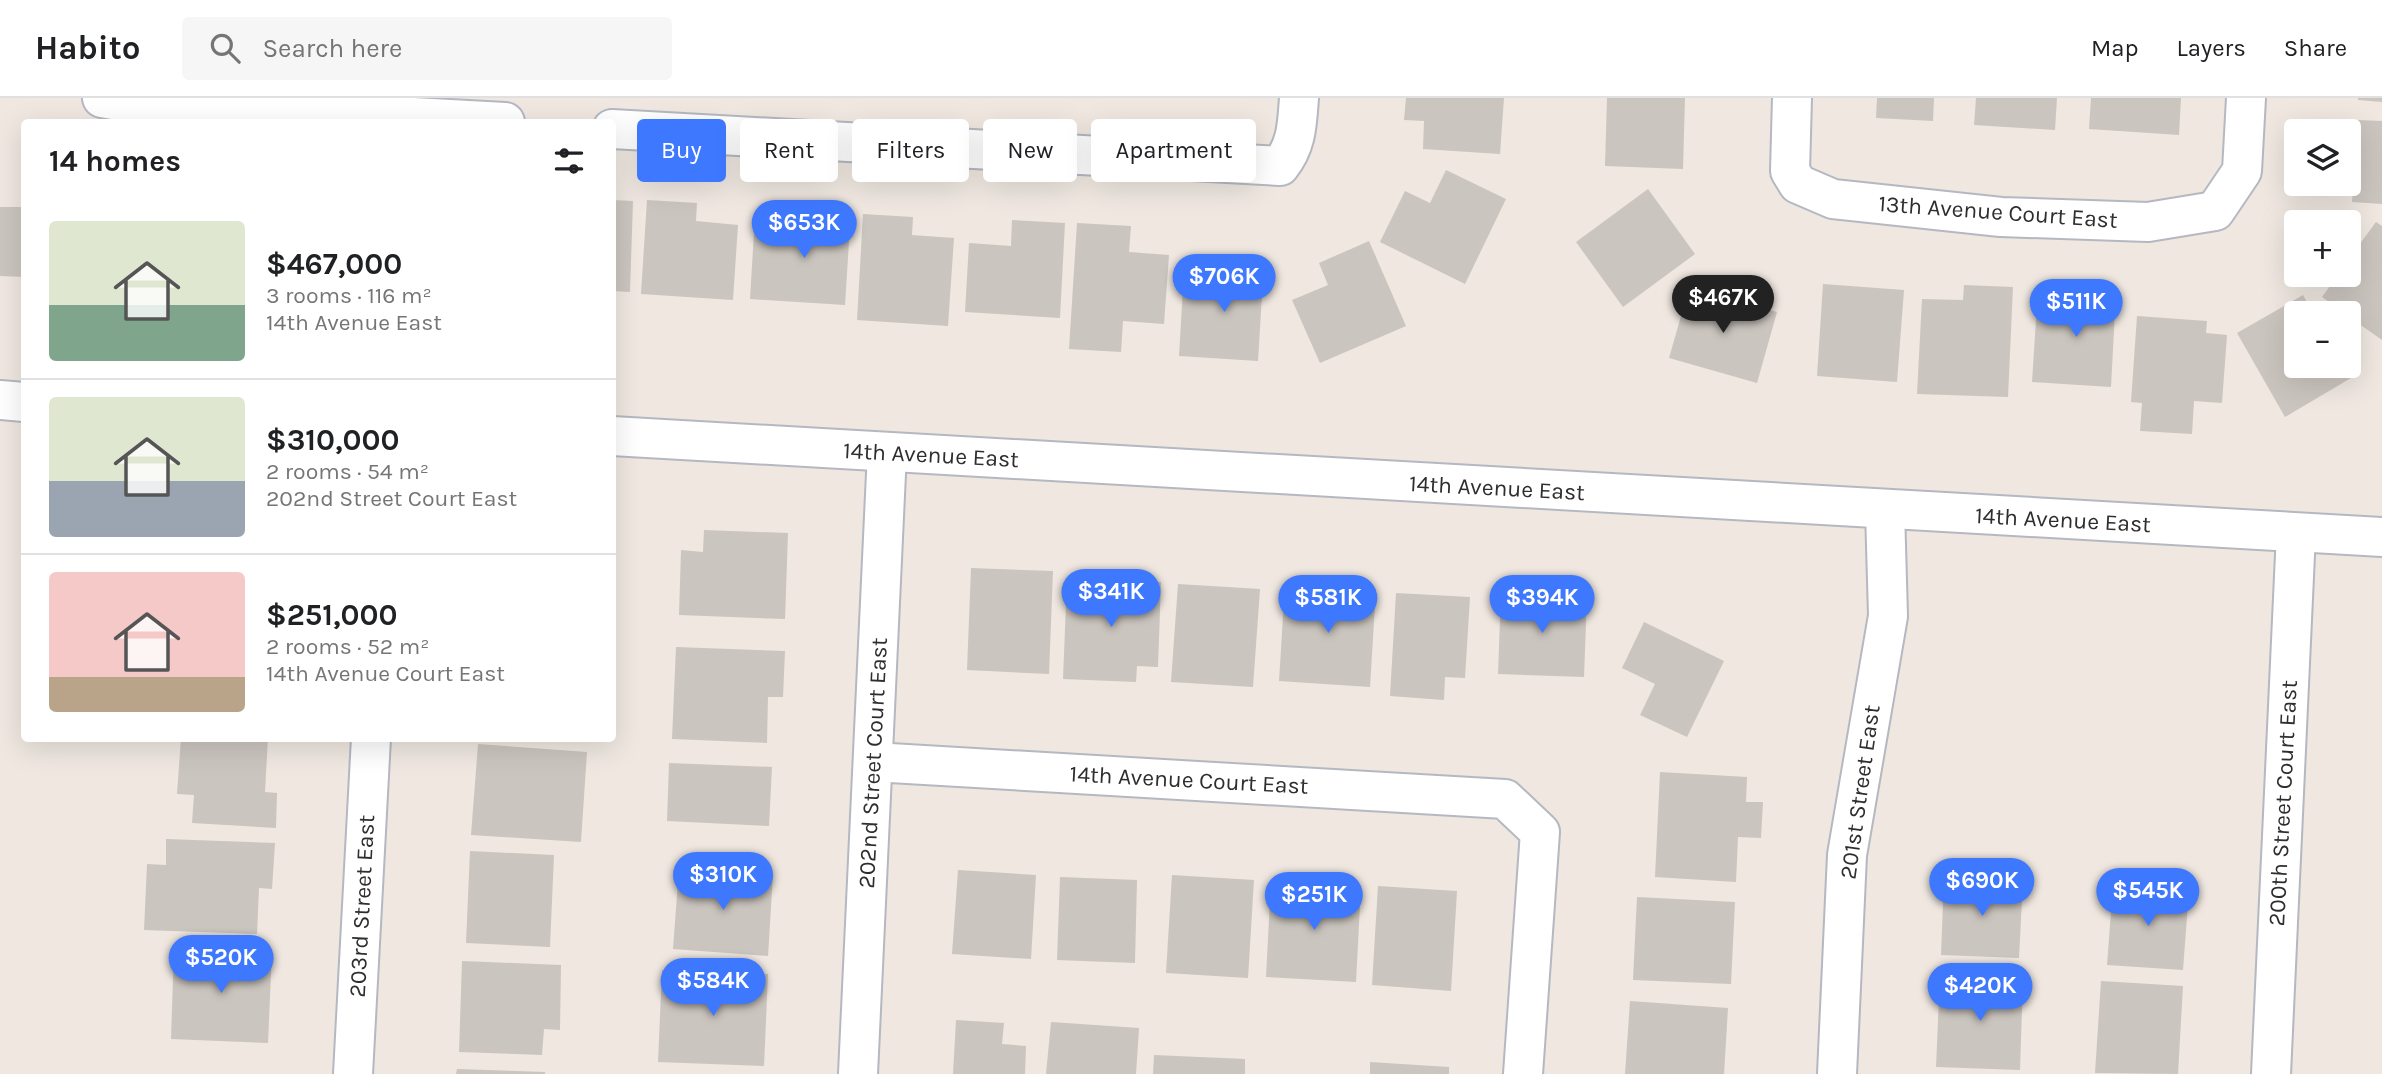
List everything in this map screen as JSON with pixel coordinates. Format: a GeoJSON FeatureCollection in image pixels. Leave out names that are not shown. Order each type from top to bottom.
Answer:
{"type":"FeatureCollection","features":[{"type":"Feature","properties":{"kind":"street"},"geometry":{"type":"LineString","coordinates":[[102,98],[133,102],[449,119]]}},
{"type":"Feature","properties":{"kind":"street"},"geometry":{"type":"LineString","coordinates":[[616,129],[1280,166],[1290,153],[1297,132],[1299,98]]}},
{"type":"Feature","properties":{"kind":"street","name":"13th Avenue Court East"},"geometry":{"type":"LineString","coordinates":[[1792,98],[1790,171],[1798,184],[1833,199],[2001,217],[2148,222],[2215,211],[2242,171],[2246,98]]}},
{"type":"Feature","properties":{"kind":"street"},"geometry":{"type":"LineString","coordinates":[[0,400],[21,402]]}},
{"type":"Feature","properties":{"kind":"street","name":"14th Avenue East"},"geometry":{"type":"LineString","coordinates":[[616,436],[2382,537]]}},
{"type":"Feature","properties":{"kind":"street","name":"202nd Street Court East"},"geometry":{"type":"LineString","coordinates":[[858,1074],[887,452]]}},
{"type":"Feature","properties":{"kind":"street","name":"201st Street East"},"geometry":{"type":"LineString","coordinates":[[1837,1074],[1847,855],[1888,616],[1885,510]]}},
{"type":"Feature","properties":{"kind":"street","name":"200th Street Court East"},"geometry":{"type":"LineString","coordinates":[[2271,1074],[2296,533]]}},
{"type":"Feature","properties":{"kind":"street","name":"203rd Street East"},"geometry":{"type":"LineString","coordinates":[[353,1074],[371,742]]}},
{"type":"Feature","properties":{"kind":"street","name":"14th Avenue Court East"},"geometry":{"type":"LineString","coordinates":[[873,762],[1505,799],[1540,832],[1522,1074]]}},
{"type":"Feature","properties":{"kind":"building"},"geometry":{"type":"Polygon","coordinates":[[[1406,98],[1504,98],[1500,154],[1423,149],[1424,121],[1404,120],[1406,98]]]}},
{"type":"Feature","properties":{"kind":"building"},"geometry":{"type":"Polygon","coordinates":[[[1607,98],[1685,98],[1683,169],[1605,166],[1607,98]]]}},
{"type":"Feature","properties":{"kind":"building"},"geometry":{"type":"Polygon","coordinates":[[[1877,98],[1934,98],[1933,121],[1876,118],[1877,98]]]}},
{"type":"Feature","properties":{"kind":"building"},"geometry":{"type":"Polygon","coordinates":[[[1976,98],[2057,98],[2055,130],[1974,125],[1976,98]]]}},
{"type":"Feature","properties":{"kind":"building"},"geometry":{"type":"Polygon","coordinates":[[[2091,98],[2181,98],[2179,135],[2089,129],[2091,98]]]}},
{"type":"Feature","properties":{"kind":"building"},"geometry":{"type":"Polygon","coordinates":[[[2382,98],[2382,102],[2358,100],[2382,98]]]}},
{"type":"Feature","properties":{"kind":"building"},"geometry":{"type":"Polygon","coordinates":[[[2361,120],[2382,121],[2382,204],[2352,202],[2352,196],[2361,196],[2361,120]]]}},
{"type":"Feature","properties":{"kind":"building"},"geometry":{"type":"Polygon","coordinates":[[[1446,170],[1506,199],[1465,284],[1380,242],[1405,191],[1430,203],[1446,170]]]}},
{"type":"Feature","properties":{"kind":"building"},"geometry":{"type":"Polygon","coordinates":[[[1648,189],[1695,254],[1623,307],[1576,242],[1648,189]]]}},
{"type":"Feature","properties":{"kind":"building"},"geometry":{"type":"Polygon","coordinates":[[[616,200],[633,201],[630,292],[616,291],[616,200]]]}},
{"type":"Feature","properties":{"kind":"building"},"geometry":{"type":"Polygon","coordinates":[[[647,200],[697,203],[696,221],[738,225],[733,300],[641,294],[647,200]]]}},
{"type":"Feature","properties":{"kind":"building"},"geometry":{"type":"Polygon","coordinates":[[[0,207],[21,207],[21,277],[0,276],[0,207]]]}},
{"type":"Feature","properties":{"kind":"building"},"geometry":{"type":"Polygon","coordinates":[[[796,207],[851,210],[845,305],[750,299],[754,232],[794,234],[796,207]]]}},
{"type":"Feature","properties":{"kind":"building"},"geometry":{"type":"Polygon","coordinates":[[[863,214],[913,217],[912,235],[954,238],[948,326],[857,320],[863,214]]]}},
{"type":"Feature","properties":{"kind":"building"},"geometry":{"type":"Polygon","coordinates":[[[1012,220],[1065,223],[1060,318],[965,312],[969,243],[1011,246],[1012,220]]]}},
{"type":"Feature","properties":{"kind":"building"},"geometry":{"type":"Polygon","coordinates":[[[2376,222],[2382,226],[2382,340],[2361,325],[2361,301],[2328,301],[2322,297],[2329,287],[2361,287],[2361,242],[2376,222]]]}},
{"type":"Feature","properties":{"kind":"building"},"geometry":{"type":"Polygon","coordinates":[[[1077,223],[1131,226],[1129,252],[1169,255],[1164,324],[1123,321],[1121,352],[1069,349],[1077,223]]]}},
{"type":"Feature","properties":{"kind":"building"},"geometry":{"type":"Polygon","coordinates":[[[1369,241],[1406,326],[1320,363],[1292,300],[1328,285],[1319,263],[1369,241]]]}},
{"type":"Feature","properties":{"kind":"building"},"geometry":{"type":"Polygon","coordinates":[[[1214,259],[1264,262],[1258,361],[1179,356],[1183,287],[1212,289],[1214,259]]]}},
{"type":"Feature","properties":{"kind":"building"},"geometry":{"type":"Polygon","coordinates":[[[1823,284],[1904,290],[1897,382],[1817,376],[1823,284]]]}},
{"type":"Feature","properties":{"kind":"building"},"geometry":{"type":"Polygon","coordinates":[[[1964,285],[2013,287],[2008,397],[1917,394],[1922,299],[1963,300],[1964,285]]]}},
{"type":"Feature","properties":{"kind":"building"},"geometry":{"type":"Polygon","coordinates":[[[1689,288],[1777,312],[1757,383],[1669,358],[1689,288]]]}},
{"type":"Feature","properties":{"kind":"building"},"geometry":{"type":"Polygon","coordinates":[[[2060,288],[2116,292],[2111,387],[2032,382],[2037,304],[2059,306],[2060,288]]]}},
{"type":"Feature","properties":{"kind":"building"},"geometry":{"type":"Polygon","coordinates":[[[2303,295],[2306,301],[2293,301],[2303,295]]]}},
{"type":"Feature","properties":{"kind":"building"},"geometry":{"type":"Polygon","coordinates":[[[2284,306],[2284,378],[2351,378],[2285,417],[2237,333],[2284,306]]]}},
{"type":"Feature","properties":{"kind":"building"},"geometry":{"type":"Polygon","coordinates":[[[2137,316],[2207,321],[2206,333],[2227,335],[2222,403],[2194,401],[2192,434],[2140,431],[2142,403],[2131,402],[2137,316]]]}},
{"type":"Feature","properties":{"kind":"building"},"geometry":{"type":"Polygon","coordinates":[[[704,530],[788,533],[785,619],[679,615],[681,550],[703,552],[704,530]]]}},
{"type":"Feature","properties":{"kind":"building"},"geometry":{"type":"Polygon","coordinates":[[[971,568],[1053,571],[1049,674],[967,670],[971,568]]]}},
{"type":"Feature","properties":{"kind":"building"},"geometry":{"type":"Polygon","coordinates":[[[1067,578],[1161,582],[1158,667],[1137,666],[1136,682],[1063,679],[1067,578]]]}},
{"type":"Feature","properties":{"kind":"building"},"geometry":{"type":"Polygon","coordinates":[[[1178,584],[1260,589],[1253,687],[1171,682],[1178,584]]]}},
{"type":"Feature","properties":{"kind":"building"},"geometry":{"type":"Polygon","coordinates":[[[1285,584],[1376,589],[1370,687],[1279,681],[1285,584]]]}},
{"type":"Feature","properties":{"kind":"building"},"geometry":{"type":"Polygon","coordinates":[[[1501,592],[1587,595],[1584,677],[1498,674],[1501,592]]]}},
{"type":"Feature","properties":{"kind":"building"},"geometry":{"type":"Polygon","coordinates":[[[1396,593],[1470,597],[1465,678],[1445,677],[1444,700],[1390,696],[1396,593]]]}},
{"type":"Feature","properties":{"kind":"building"},"geometry":{"type":"Polygon","coordinates":[[[1644,622],[1724,661],[1687,737],[1640,715],[1655,684],[1622,668],[1644,622]]]}},
{"type":"Feature","properties":{"kind":"building"},"geometry":{"type":"Polygon","coordinates":[[[676,647],[785,651],[783,697],[768,697],[767,743],[672,739],[676,647]]]}},
{"type":"Feature","properties":{"kind":"building"},"geometry":{"type":"Polygon","coordinates":[[[181,742],[268,742],[265,792],[277,793],[276,828],[192,823],[194,795],[177,794],[181,742]]]}},
{"type":"Feature","properties":{"kind":"building"},"geometry":{"type":"Polygon","coordinates":[[[478,744],[587,752],[581,842],[471,835],[478,744]]]}},
{"type":"Feature","properties":{"kind":"building"},"geometry":{"type":"Polygon","coordinates":[[[669,763],[772,767],[769,826],[667,821],[669,763]]]}},
{"type":"Feature","properties":{"kind":"building"},"geometry":{"type":"Polygon","coordinates":[[[1660,772],[1747,777],[1746,802],[1763,802],[1761,838],[1738,837],[1736,882],[1655,877],[1660,772]]]}},
{"type":"Feature","properties":{"kind":"building"},"geometry":{"type":"Polygon","coordinates":[[[166,839],[275,843],[272,889],[259,888],[257,934],[144,930],[147,864],[166,865],[166,839]]]}},
{"type":"Feature","properties":{"kind":"building"},"geometry":{"type":"Polygon","coordinates":[[[470,851],[554,855],[550,947],[466,943],[470,851]]]}},
{"type":"Feature","properties":{"kind":"building"},"geometry":{"type":"Polygon","coordinates":[[[679,868],[773,874],[768,956],[673,949],[679,868]]]}},
{"type":"Feature","properties":{"kind":"building"},"geometry":{"type":"Polygon","coordinates":[[[958,870],[1036,875],[1031,959],[952,954],[958,870]]]}},
{"type":"Feature","properties":{"kind":"building"},"geometry":{"type":"Polygon","coordinates":[[[1172,875],[1254,880],[1248,978],[1166,973],[1172,875]]]}},
{"type":"Feature","properties":{"kind":"building"},"geometry":{"type":"Polygon","coordinates":[[[1060,877],[1137,880],[1135,963],[1057,960],[1060,877]]]}},
{"type":"Feature","properties":{"kind":"building"},"geometry":{"type":"Polygon","coordinates":[[[1944,878],[2023,881],[2019,958],[1941,955],[1944,878]]]}},
{"type":"Feature","properties":{"kind":"building"},"geometry":{"type":"Polygon","coordinates":[[[1271,881],[1361,886],[1356,982],[1266,977],[1271,881]]]}},
{"type":"Feature","properties":{"kind":"building"},"geometry":{"type":"Polygon","coordinates":[[[2113,885],[2189,890],[2183,970],[2107,965],[2113,885]]]}},
{"type":"Feature","properties":{"kind":"building"},"geometry":{"type":"Polygon","coordinates":[[[1378,886],[1457,891],[1451,991],[1372,985],[1378,886]]]}},
{"type":"Feature","properties":{"kind":"building"},"geometry":{"type":"Polygon","coordinates":[[[1637,897],[1735,902],[1731,984],[1633,980],[1637,897]]]}},
{"type":"Feature","properties":{"kind":"building"},"geometry":{"type":"Polygon","coordinates":[[[174,947],[272,951],[268,1043],[171,1039],[174,947]]]}},
{"type":"Feature","properties":{"kind":"building"},"geometry":{"type":"Polygon","coordinates":[[[462,961],[561,965],[560,1030],[544,1029],[542,1055],[459,1052],[462,961]]]}},
{"type":"Feature","properties":{"kind":"building"},"geometry":{"type":"Polygon","coordinates":[[[662,970],[768,974],[764,1066],[658,1062],[662,970]]]}},
{"type":"Feature","properties":{"kind":"building"},"geometry":{"type":"Polygon","coordinates":[[[1940,975],[2023,979],[2020,1070],[1936,1067],[1940,975]]]}},
{"type":"Feature","properties":{"kind":"building"},"geometry":{"type":"Polygon","coordinates":[[[2101,981],[2183,986],[2178,1074],[2095,1073],[2101,981]]]}},
{"type":"Feature","properties":{"kind":"building"},"geometry":{"type":"Polygon","coordinates":[[[1630,1001],[1728,1008],[1724,1074],[1625,1074],[1630,1001]]]}},
{"type":"Feature","properties":{"kind":"building"},"geometry":{"type":"Polygon","coordinates":[[[956,1020],[1004,1023],[1002,1044],[1026,1046],[1025,1074],[953,1074],[956,1020]]]}},
{"type":"Feature","properties":{"kind":"building"},"geometry":{"type":"Polygon","coordinates":[[[1051,1022],[1139,1028],[1136,1074],[1046,1074],[1051,1022]]]}},
{"type":"Feature","properties":{"kind":"building"},"geometry":{"type":"Polygon","coordinates":[[[1154,1055],[1245,1059],[1245,1074],[1153,1074],[1154,1055]]]}},
{"type":"Feature","properties":{"kind":"building"},"geometry":{"type":"Polygon","coordinates":[[[1370,1062],[1449,1067],[1449,1074],[1370,1074],[1370,1062]]]}},
{"type":"Feature","properties":{"kind":"building"},"geometry":{"type":"Polygon","coordinates":[[[457,1069],[545,1072],[545,1074],[456,1074],[457,1069]]]}}]}
